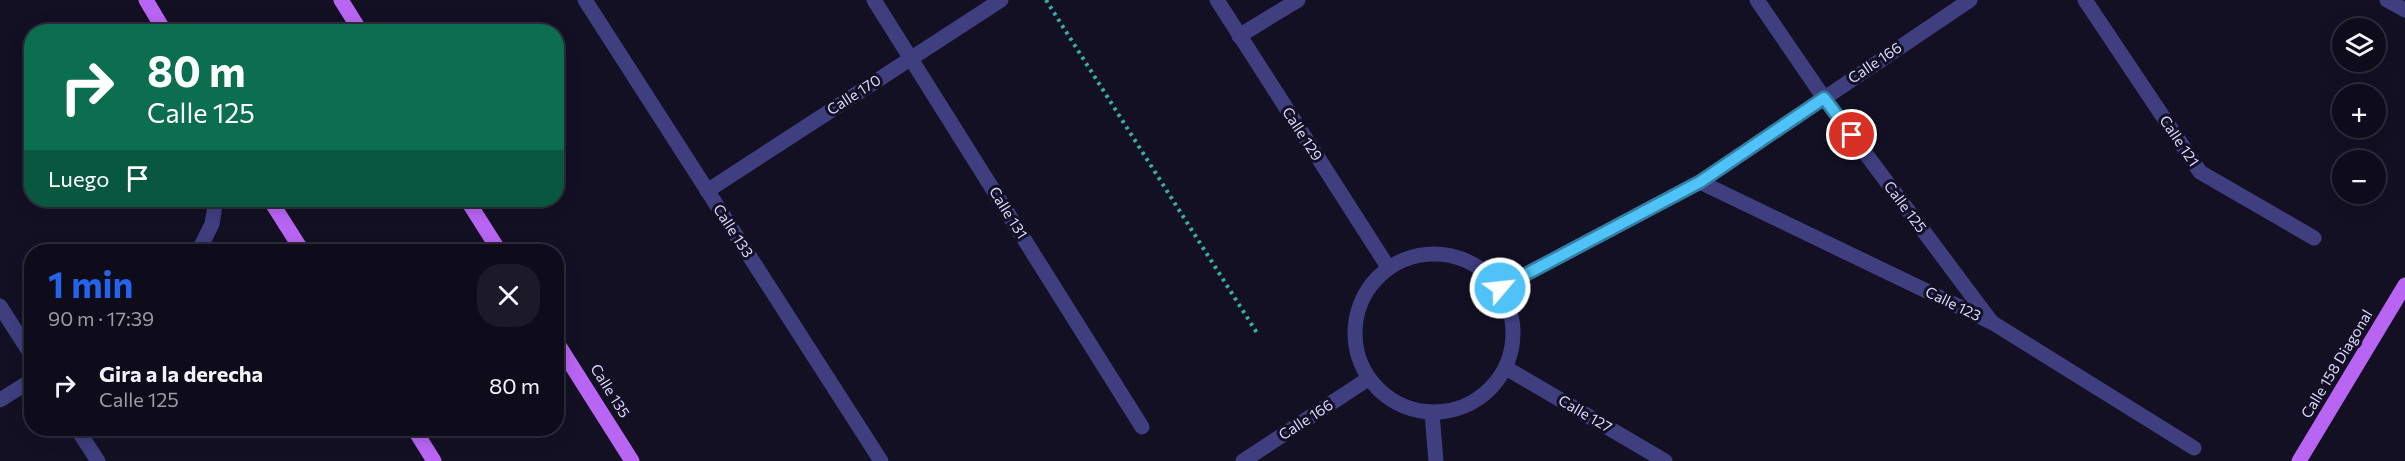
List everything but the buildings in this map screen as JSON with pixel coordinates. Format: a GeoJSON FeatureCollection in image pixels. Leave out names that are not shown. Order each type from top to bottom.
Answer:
{"type":"FeatureCollection","features":[{"type":"Feature","properties":{"kind":"main road"},"geometry":{"type":"LineString","coordinates":[[146,0],[160,24]]}},
{"type":"Feature","properties":{"kind":"main road"},"geometry":{"type":"LineString","coordinates":[[153,0],[155,16]]}},
{"type":"Feature","properties":{"kind":"main road"},"geometry":{"type":"LineString","coordinates":[[341,0],[356,24]]}},
{"type":"Feature","properties":{"kind":"main road"},"geometry":{"type":"LineString","coordinates":[[274,207],[298,244]]}},
{"type":"Feature","properties":{"kind":"main road"},"geometry":{"type":"LineString","coordinates":[[471,207],[495,244]]}},
{"type":"Feature","properties":{"kind":"main road","name":"Calle 158 Diagonal"},"geometry":{"type":"LineString","coordinates":[[2299,461],[2405,285]]}},
{"type":"Feature","properties":{"kind":"main road","name":"Calle 135"},"geometry":{"type":"LineString","coordinates":[[564,354],[632,461]]}},
{"type":"Feature","properties":{"kind":"main road"},"geometry":{"type":"LineString","coordinates":[[418,436],[434,461]]}},
{"type":"Feature","properties":{"kind":"street","name":"Calle 133"},"geometry":{"type":"LineString","coordinates":[[585,0],[881,461]]}},
{"type":"Feature","properties":{"kind":"street","name":"Calle 131"},"geometry":{"type":"LineString","coordinates":[[874,0],[1142,427]]}},
{"type":"Feature","properties":{"kind":"street","name":"Calle 170"},"geometry":{"type":"LineString","coordinates":[[707,190],[1001,0]]}},
{"type":"Feature","properties":{"kind":"street","name":"Calle 129"},"geometry":{"type":"LineString","coordinates":[[1217,0],[1388,267]]}},
{"type":"Feature","properties":{"kind":"street"},"geometry":{"type":"LineString","coordinates":[[1239,36],[1298,0]]}},
{"type":"Feature","properties":{"kind":"street","name":"Calle 125"},"geometry":{"type":"LineString","coordinates":[[1757,0],[1824,98],[1993,324]]}},
{"type":"Feature","properties":{"kind":"street","name":"Calle 166"},"geometry":{"type":"LineString","coordinates":[[1500,288],[1700,182],[1970,0]]}},
{"type":"Feature","properties":{"kind":"street","name":"Calle 121"},"geometry":{"type":"LineString","coordinates":[[2085,0],[2200,172],[2314,238]]}},
{"type":"Feature","properties":{"kind":"street"},"geometry":{"type":"LineString","coordinates":[[2387,0],[2405,10]]}},
{"type":"Feature","properties":{"kind":"street","name":"Calle 123"},"geometry":{"type":"LineString","coordinates":[[1700,182],[1993,324],[2194,448]]}},
{"type":"Feature","properties":{"kind":"street"},"geometry":{"type":"LineString","coordinates":[[202,244],[212,224],[215,207]]}},
{"type":"Feature","properties":{"kind":"street"},"geometry":{"type":"LineString","coordinates":[[1436,253],[1461,257],[1483,270],[1500,288],[1512,314],[1513,341],[1506,368],[1493,387],[1476,401],[1455,410],[1432,413],[1408,408],[1386,397],[1368,379],[1359,360],[1354,340],[1355,319],[1361,299],[1372,281],[1388,267],[1410,256],[1436,253]]}},
{"type":"Feature","properties":{"kind":"street"},"geometry":{"type":"LineString","coordinates":[[0,306],[24,344]]}},
{"type":"Feature","properties":{"kind":"street","name":"Calle 127"},"geometry":{"type":"LineString","coordinates":[[1506,368],[1665,461]]}},
{"type":"Feature","properties":{"kind":"street","name":"Calle 166"},"geometry":{"type":"LineString","coordinates":[[1243,461],[1368,379]]}},
{"type":"Feature","properties":{"kind":"street"},"geometry":{"type":"LineString","coordinates":[[0,400],[24,385]]}},
{"type":"Feature","properties":{"kind":"street"},"geometry":{"type":"LineString","coordinates":[[1432,413],[1436,461]]}},
{"type":"Feature","properties":{"kind":"street"},"geometry":{"type":"LineString","coordinates":[[82,436],[98,461]]}},
{"type":"Feature","properties":{"kind":"path"},"geometry":{"type":"LineString","coordinates":[[1046,0],[1257,333]]}},
{"type":"Feature","properties":{"kind":"route"},"geometry":{"type":"LineString","coordinates":[[1500,288],[1700,182],[1824,98],[1852,135]]}}]}
